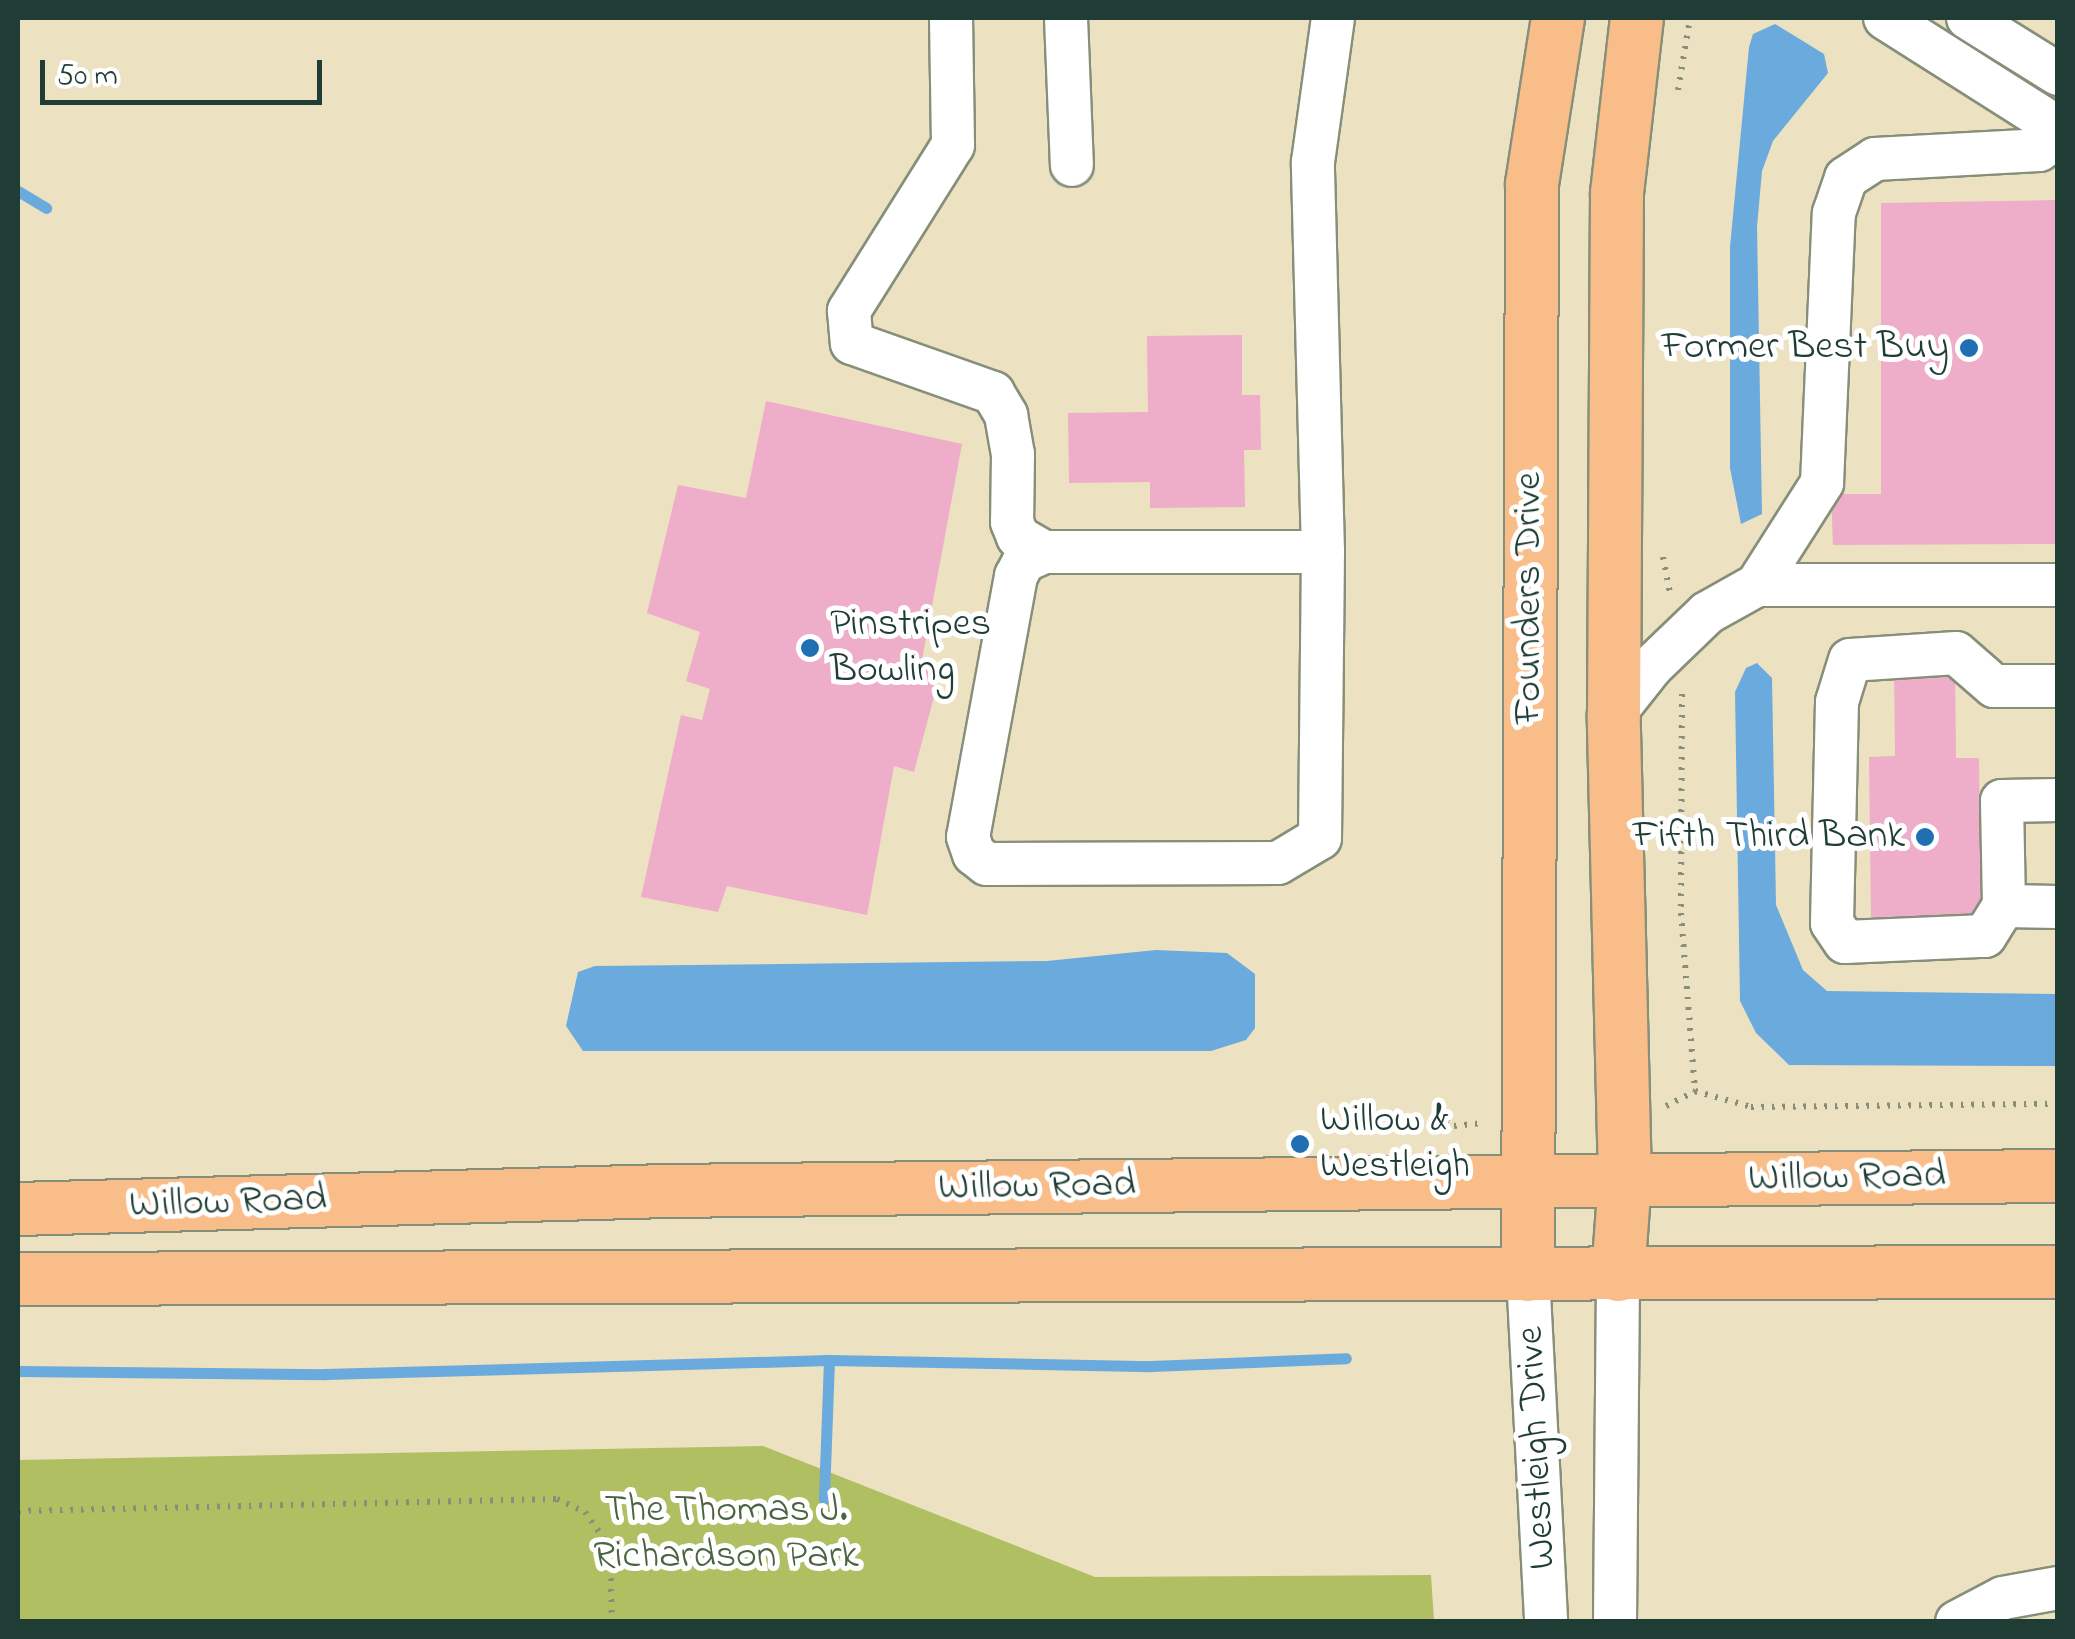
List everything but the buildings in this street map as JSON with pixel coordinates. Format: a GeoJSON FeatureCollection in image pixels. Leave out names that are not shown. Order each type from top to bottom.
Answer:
{"type":"FeatureCollection","features":[{"type":"Feature","properties":{"kind":"main road","name":"Founders Drive"},"geometry":{"type":"LineString","coordinates":[[1528,1275],[1532,184],[1558,18]]}},
{"type":"Feature","properties":{"kind":"main road"},"geometry":{"type":"LineString","coordinates":[[1618,1274],[1625,1180],[1614,714],[1617,193],[1637,18]]}},
{"type":"Feature","properties":{"kind":"main road","name":"Willow Road"},"geometry":{"type":"LineString","coordinates":[[18,1209],[664,1192],[2058,1176]]}},
{"type":"Feature","properties":{"kind":"main road","name":"Willow Road"},"geometry":{"type":"LineString","coordinates":[[18,1280],[2058,1272]]}},
{"type":"Feature","properties":{"kind":"street"},"geometry":{"type":"LineString","coordinates":[[951,18],[953,146],[861,287],[847,327],[852,344],[873,354],[994,393],[1006,415],[1013,454],[1012,522],[1018,538],[1044,552]]}},
{"type":"Feature","properties":{"kind":"street"},"geometry":{"type":"LineString","coordinates":[[1066,18],[1072,165]]}},
{"type":"Feature","properties":{"kind":"street"},"geometry":{"type":"LineString","coordinates":[[1323,552],[1044,552],[1024,560],[1016,576],[968,837],[987,864],[1278,863],[1320,838],[1323,552],[1314,162],[1333,18]]}},
{"type":"Feature","properties":{"kind":"street"},"geometry":{"type":"LineString","coordinates":[[1614,714],[1707,613],[1757,585],[1822,483],[1834,213],[1846,178],[1875,160],[2040,150],[2058,132],[1885,18]]}},
{"type":"Feature","properties":{"kind":"street"},"geometry":{"type":"LineString","coordinates":[[1968,18],[2058,74]]}},
{"type":"Feature","properties":{"kind":"street"},"geometry":{"type":"LineString","coordinates":[[1757,585],[2058,584]]}},
{"type":"Feature","properties":{"kind":"street"},"geometry":{"type":"LineString","coordinates":[[2058,686],[1994,686],[1956,653],[1850,660],[1836,702],[1832,923],[1846,942],[1986,936],[2004,906],[2002,801],[2058,800]]}},
{"type":"Feature","properties":{"kind":"street"},"geometry":{"type":"LineString","coordinates":[[2004,906],[2058,907]]}},
{"type":"Feature","properties":{"kind":"street","name":"Westleigh Drive"},"geometry":{"type":"LineString","coordinates":[[1615,1622],[1618,1274]]}},
{"type":"Feature","properties":{"kind":"street","name":"Westleigh Drive"},"geometry":{"type":"LineString","coordinates":[[1528,1275],[1546,1622]]}},
{"type":"Feature","properties":{"kind":"street"},"geometry":{"type":"LineString","coordinates":[[1958,1622],[2003,1598],[2058,1588]]}},
{"type":"Feature","properties":{"kind":"path"},"geometry":{"type":"LineString","coordinates":[[1676,96],[1690,18]]}},
{"type":"Feature","properties":{"kind":"path"},"geometry":{"type":"LineString","coordinates":[[1662,554],[1682,637],[1680,914],[1695,1091],[1751,1107],[2058,1104]]}},
{"type":"Feature","properties":{"kind":"path"},"geometry":{"type":"LineString","coordinates":[[18,1512],[557,1499],[585,1512],[610,1548],[612,1622]]}},
{"type":"Feature","properties":{"kind":"green space","name":"The Thomas J. Richardson Park"},"geometry":{"type":"Polygon","coordinates":[[[763,1446],[1095,1577],[1431,1575],[1434,1621],[18,1621],[18,1460],[763,1446]]]}},
{"type":"Feature","properties":{"kind":"water"},"geometry":{"type":"Polygon","coordinates":[[[1775,24],[1824,54],[1828,73],[1773,141],[1762,171],[1757,227],[1762,514],[1741,524],[1730,468],[1730,247],[1749,47],[1753,34],[1775,24]]]}},
{"type":"Feature","properties":{"kind":"water"},"geometry":{"type":"Polygon","coordinates":[[[1757,663],[1772,678],[1776,905],[1803,970],[1827,991],[2057,994],[2057,1066],[1789,1065],[1756,1033],[1740,1001],[1735,692],[1746,668],[1757,663]]]}},
{"type":"Feature","properties":{"kind":"water"},"geometry":{"type":"Polygon","coordinates":[[[1156,950],[1227,953],[1255,974],[1255,1028],[1246,1040],[1211,1051],[583,1051],[566,1026],[578,972],[595,966],[1047,961],[1156,950]]]}},
{"type":"Feature","properties":{"kind":"waterway"},"geometry":{"type":"LineString","coordinates":[[18,191],[46,208]]}},
{"type":"Feature","properties":{"kind":"waterway"},"geometry":{"type":"LineString","coordinates":[[829,1360],[1151,1366],[1346,1358]]}},
{"type":"Feature","properties":{"kind":"waterway"},"geometry":{"type":"LineString","coordinates":[[18,1371],[325,1374],[829,1360],[824,1499]]}},
{"type":"Feature","properties":{"kind":"place","name":"Former Best Buy"},"geometry":{"type":"Point","coordinates":[1969,348]}},
{"type":"Feature","properties":{"kind":"place","name":"Pinstripes Bowling"},"geometry":{"type":"Point","coordinates":[810,648]}},
{"type":"Feature","properties":{"kind":"place","name":"Fifth Third Bank"},"geometry":{"type":"Point","coordinates":[1925,837]}},
{"type":"Feature","properties":{"kind":"place","name":"Willow & Westleigh"},"geometry":{"type":"Point","coordinates":[1300,1144]}}]}
